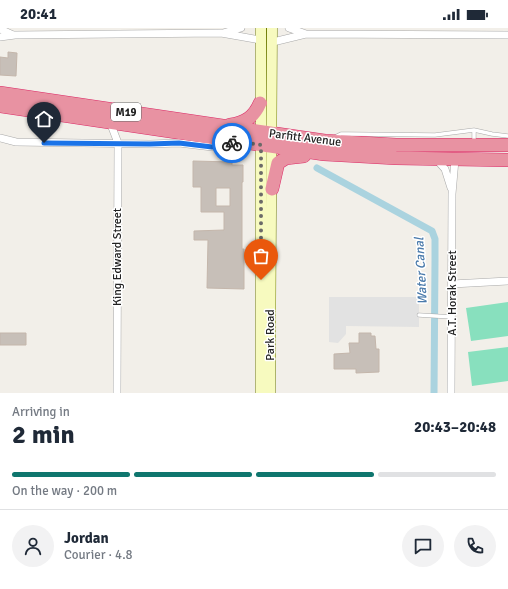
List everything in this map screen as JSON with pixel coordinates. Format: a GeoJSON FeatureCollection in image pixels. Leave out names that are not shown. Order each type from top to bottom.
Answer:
{"type":"FeatureCollection","features":[{"type":"Feature","properties":{"kind":"highway","name":"Parfitt Avenue"},"geometry":{"type":"LineString","coordinates":[[0,93],[220,126],[266,139],[396,158],[508,160]]}},
{"type":"Feature","properties":{"kind":"highway"},"geometry":{"type":"LineString","coordinates":[[220,126],[238,124],[249,119],[256,112],[260,103]]}},
{"type":"Feature","properties":{"kind":"highway","name":"Parfitt Avenue"},"geometry":{"type":"LineString","coordinates":[[0,106],[237,141],[266,139]]}},
{"type":"Feature","properties":{"kind":"highway"},"geometry":{"type":"LineString","coordinates":[[0,114],[70,123],[80,123],[89,119]]}},
{"type":"Feature","properties":{"kind":"highway"},"geometry":{"type":"LineString","coordinates":[[372,144],[386,150],[443,151],[455,160]]}},
{"type":"Feature","properties":{"kind":"highway","name":"Parfitt Avenue"},"geometry":{"type":"LineString","coordinates":[[324,148],[372,144],[508,145]]}},
{"type":"Feature","properties":{"kind":"highway"},"geometry":{"type":"LineString","coordinates":[[474,145],[478,150],[484,153],[508,153]]}},
{"type":"Feature","properties":{"kind":"highway"},"geometry":{"type":"LineString","coordinates":[[272,189],[275,169],[278,163],[291,157],[324,148]]}},
{"type":"Feature","properties":{"kind":"street"},"geometry":{"type":"LineString","coordinates":[[221,34],[242,28]]}},
{"type":"Feature","properties":{"kind":"street"},"geometry":{"type":"LineString","coordinates":[[261,28],[260,103],[266,139]]}},
{"type":"Feature","properties":{"kind":"street"},"geometry":{"type":"LineString","coordinates":[[266,139],[273,42],[272,28]]}},
{"type":"Feature","properties":{"kind":"street"},"geometry":{"type":"LineString","coordinates":[[289,28],[306,34]]}},
{"type":"Feature","properties":{"kind":"street"},"geometry":{"type":"LineString","coordinates":[[0,29],[15,35]]}},
{"type":"Feature","properties":{"kind":"street"},"geometry":{"type":"LineString","coordinates":[[0,37],[15,35],[221,34],[260,40]]}},
{"type":"Feature","properties":{"kind":"street"},"geometry":{"type":"LineString","coordinates":[[273,42],[306,34],[508,35]]}},
{"type":"Feature","properties":{"kind":"street","name":"King Edward Street"},"geometry":{"type":"LineString","coordinates":[[110,122],[118,143],[117,393]]}},
{"type":"Feature","properties":{"kind":"street","name":"Parfitt Avenue"},"geometry":{"type":"LineString","coordinates":[[0,138],[16,142],[179,143],[212,147],[224,146],[237,141]]}},
{"type":"Feature","properties":{"kind":"street","name":"Park Road"},"geometry":{"type":"LineString","coordinates":[[266,139],[272,189],[270,393]]}},
{"type":"Feature","properties":{"kind":"street","name":"Park Road"},"geometry":{"type":"LineString","coordinates":[[261,393],[266,139]]}},
{"type":"Feature","properties":{"kind":"street","name":"A.T. Horak Street"},"geometry":{"type":"LineString","coordinates":[[436,159],[445,169],[452,194]]}},
{"type":"Feature","properties":{"kind":"street","name":"A.T. Horak Street"},"geometry":{"type":"LineString","coordinates":[[451,393],[450,317],[452,284],[452,194],[455,160]]}},
{"type":"Feature","properties":{"kind":"street"},"geometry":{"type":"LineString","coordinates":[[452,284],[508,281]]}},
{"type":"Feature","properties":{"kind":"lane"},"geometry":{"type":"LineString","coordinates":[[474,130],[474,145]]}},
{"type":"Feature","properties":{"kind":"lane"},"geometry":{"type":"LineString","coordinates":[[324,148],[341,134],[435,135],[474,130],[508,136]]}},
{"type":"Feature","properties":{"kind":"lane"},"geometry":{"type":"LineString","coordinates":[[420,315],[450,317]]}},
{"type":"Feature","properties":{"kind":"green space"},"geometry":{"type":"Polygon","coordinates":[[[508,302],[508,336],[471,341],[466,308],[508,302]]]}},
{"type":"Feature","properties":{"kind":"green space"},"geometry":{"type":"Polygon","coordinates":[[[508,347],[508,381],[472,386],[468,352],[508,347]]]}},
{"type":"Feature","properties":{"kind":"shaded area"},"geometry":{"type":"Polygon","coordinates":[[[329,297],[419,297],[419,327],[346,326],[346,334],[338,343],[329,342],[329,297]]]}},
{"type":"Feature","properties":{"kind":"building"},"geometry":{"type":"Polygon","coordinates":[[[8,52],[17,53],[16,76],[0,75],[0,57],[8,58],[8,52]]]}},
{"type":"Feature","properties":{"kind":"building"},"geometry":{"type":"Polygon","coordinates":[[[193,161],[232,162],[232,165],[243,165],[242,249],[244,249],[244,289],[207,288],[208,240],[194,240],[194,231],[224,230],[224,212],[201,212],[201,187],[193,187],[193,161]],[[216,188],[216,206],[230,206],[230,188],[216,188]]]}},
{"type":"Feature","properties":{"kind":"building"},"geometry":{"type":"Polygon","coordinates":[[[0,333],[26,333],[26,345],[0,345],[0,333]]]}},
{"type":"Feature","properties":{"kind":"building"},"geometry":{"type":"Polygon","coordinates":[[[359,333],[371,333],[371,336],[375,336],[376,349],[379,349],[379,372],[356,373],[356,369],[334,369],[334,354],[350,353],[349,343],[359,343],[359,333]]]}},
{"type":"Feature","properties":{"kind":"waterway","name":"Water Canal"},"geometry":{"type":"LineString","coordinates":[[317,168],[432,231],[435,239],[434,393]]}},
{"type":"Feature","properties":{"kind":"way so far"},"geometry":{"type":"LineString","coordinates":[[232,143],[237,141],[261,145],[261,280]]}},
{"type":"Feature","properties":{"kind":"route"},"geometry":{"type":"LineString","coordinates":[[44,143],[179,143],[212,147],[224,146],[232,143]]}}]}
